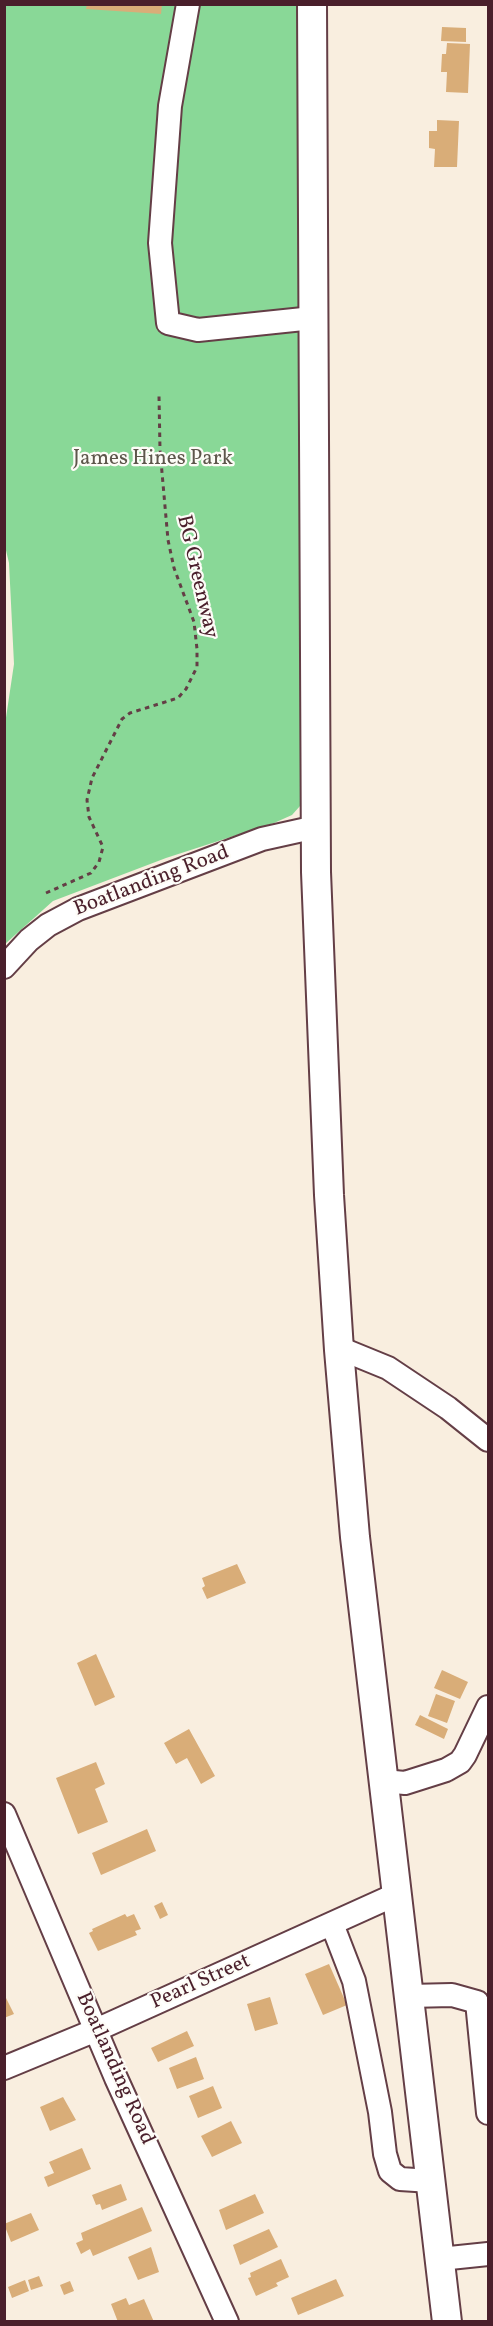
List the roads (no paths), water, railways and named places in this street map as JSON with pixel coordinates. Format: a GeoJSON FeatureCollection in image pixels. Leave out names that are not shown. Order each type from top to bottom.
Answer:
{"type":"FeatureCollection","features":[{"type":"Feature","properties":{"kind":"main road"},"geometry":{"type":"LineString","coordinates":[[312,4],[316,827],[324,1106],[339,1348],[355,1537],[447,2322]]}},
{"type":"Feature","properties":{"kind":"street"},"geometry":{"type":"LineString","coordinates":[[188,4],[170,106],[160,243],[168,323],[198,330],[313,318]]}},
{"type":"Feature","properties":{"kind":"street","name":"Boatlanding Road"},"geometry":{"type":"LineString","coordinates":[[4,967],[29,939],[48,925],[78,909],[262,839],[316,827]]}},
{"type":"Feature","properties":{"kind":"street"},"geometry":{"type":"LineString","coordinates":[[339,1348],[388,1368],[440,1402],[489,1440]]}},
{"type":"Feature","properties":{"kind":"street"},"geometry":{"type":"LineString","coordinates":[[383,1781],[405,1783],[446,1770],[460,1762],[489,1707]]}},
{"type":"Feature","properties":{"kind":"street","name":"Boatlanding Road"},"geometry":{"type":"LineString","coordinates":[[4,1815],[96,2030],[227,2322]]}},
{"type":"Feature","properties":{"kind":"street","name":"Pearl Street"},"geometry":{"type":"LineString","coordinates":[[4,2068],[96,2030],[397,1894]]}},
{"type":"Feature","properties":{"kind":"street"},"geometry":{"type":"LineString","coordinates":[[332,1924],[354,1981],[390,2171],[400,2179],[431,2181]]}},
{"type":"Feature","properties":{"kind":"street"},"geometry":{"type":"LineString","coordinates":[[409,1996],[452,1995],[477,2002],[489,2114]]}},
{"type":"Feature","properties":{"kind":"street"},"geometry":{"type":"LineString","coordinates":[[440,2259],[489,2254]]}},
{"type":"Feature","properties":{"kind":"park label","name":"James Hines Park"},"geometry":{"type":"Point","coordinates":[153,460]}}]}
